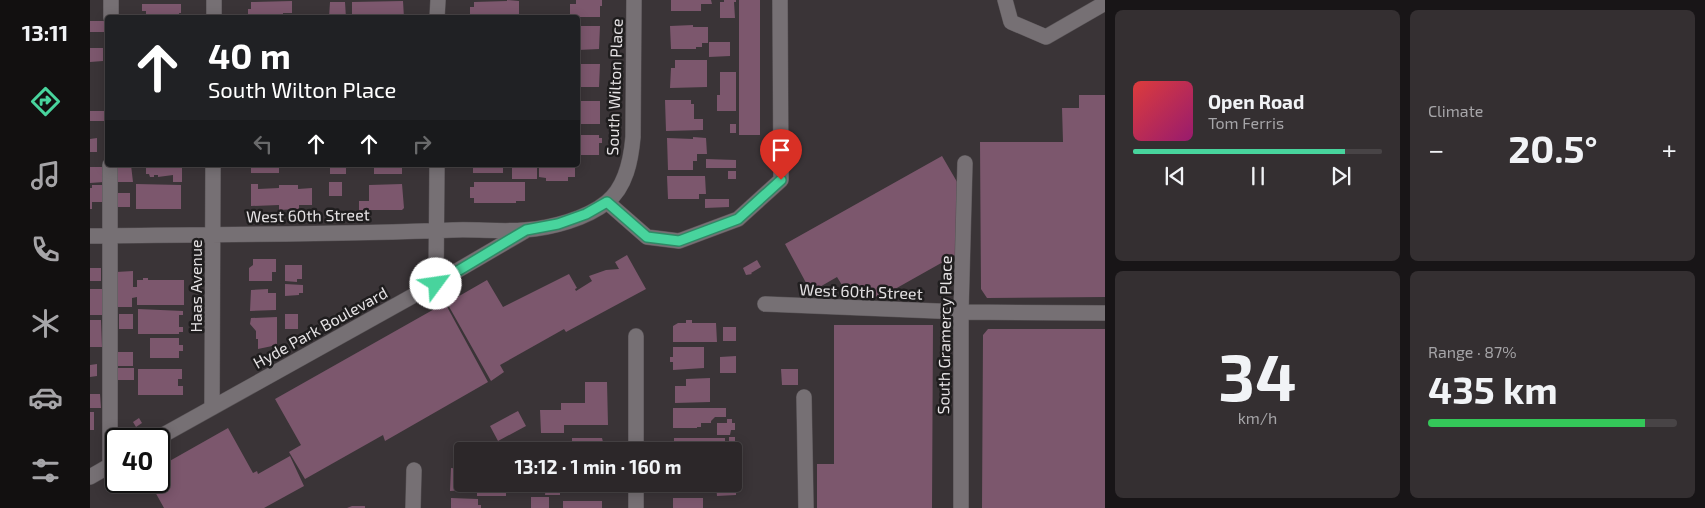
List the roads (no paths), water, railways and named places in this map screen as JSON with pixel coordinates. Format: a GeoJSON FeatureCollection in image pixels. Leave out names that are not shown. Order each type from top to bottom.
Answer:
{"type":"FeatureCollection","features":[{"type":"Feature","properties":{"kind":"street"},"geometry":{"type":"LineString","coordinates":[[111,0],[111,15]]}},
{"type":"Feature","properties":{"kind":"street"},"geometry":{"type":"LineString","coordinates":[[214,0],[214,15]]}},
{"type":"Feature","properties":{"kind":"street"},"geometry":{"type":"LineString","coordinates":[[438,0],[438,15]]}},
{"type":"Feature","properties":{"kind":"street","name":"South Wilton Place"},"geometry":{"type":"LineString","coordinates":[[526,230],[558,224],[586,214],[607,202],[619,188],[628,170],[632,153],[634,0]]}},
{"type":"Feature","properties":{"kind":"street"},"geometry":{"type":"LineString","coordinates":[[607,202],[647,237],[679,241],[738,219],[781,180],[780,0]]}},
{"type":"Feature","properties":{"kind":"street"},"geometry":{"type":"LineString","coordinates":[[1005,0],[1011,22],[1046,37],[1105,3]]}},
{"type":"Feature","properties":{"kind":"street","name":"South Gramercy Place"},"geometry":{"type":"LineString","coordinates":[[961,508],[961,312],[965,163]]}},
{"type":"Feature","properties":{"kind":"street"},"geometry":{"type":"LineString","coordinates":[[110,167],[113,428]]}},
{"type":"Feature","properties":{"kind":"street","name":"Haas Avenue"},"geometry":{"type":"LineString","coordinates":[[212,407],[214,167]]}},
{"type":"Feature","properties":{"kind":"street"},"geometry":{"type":"LineString","coordinates":[[436,284],[437,167]]}},
{"type":"Feature","properties":{"kind":"street","name":"West 60th Street"},"geometry":{"type":"LineString","coordinates":[[90,236],[526,230]]}},
{"type":"Feature","properties":{"kind":"street","name":"Hyde Park Boulevard"},"geometry":{"type":"LineString","coordinates":[[170,431],[436,284],[526,230]]}},
{"type":"Feature","properties":{"kind":"street","name":"West 60th Street"},"geometry":{"type":"LineString","coordinates":[[765,304],[961,312],[1105,313]]}},
{"type":"Feature","properties":{"kind":"street"},"geometry":{"type":"LineString","coordinates":[[636,336],[636,442]]}},
{"type":"Feature","properties":{"kind":"street"},"geometry":{"type":"LineString","coordinates":[[804,397],[806,508]]}},
{"type":"Feature","properties":{"kind":"street"},"geometry":{"type":"LineString","coordinates":[[90,477],[105,469]]}},
{"type":"Feature","properties":{"kind":"street"},"geometry":{"type":"LineString","coordinates":[[413,508],[414,470]]}},
{"type":"Feature","properties":{"kind":"street"},"geometry":{"type":"LineString","coordinates":[[636,492],[636,508]]}}]}
